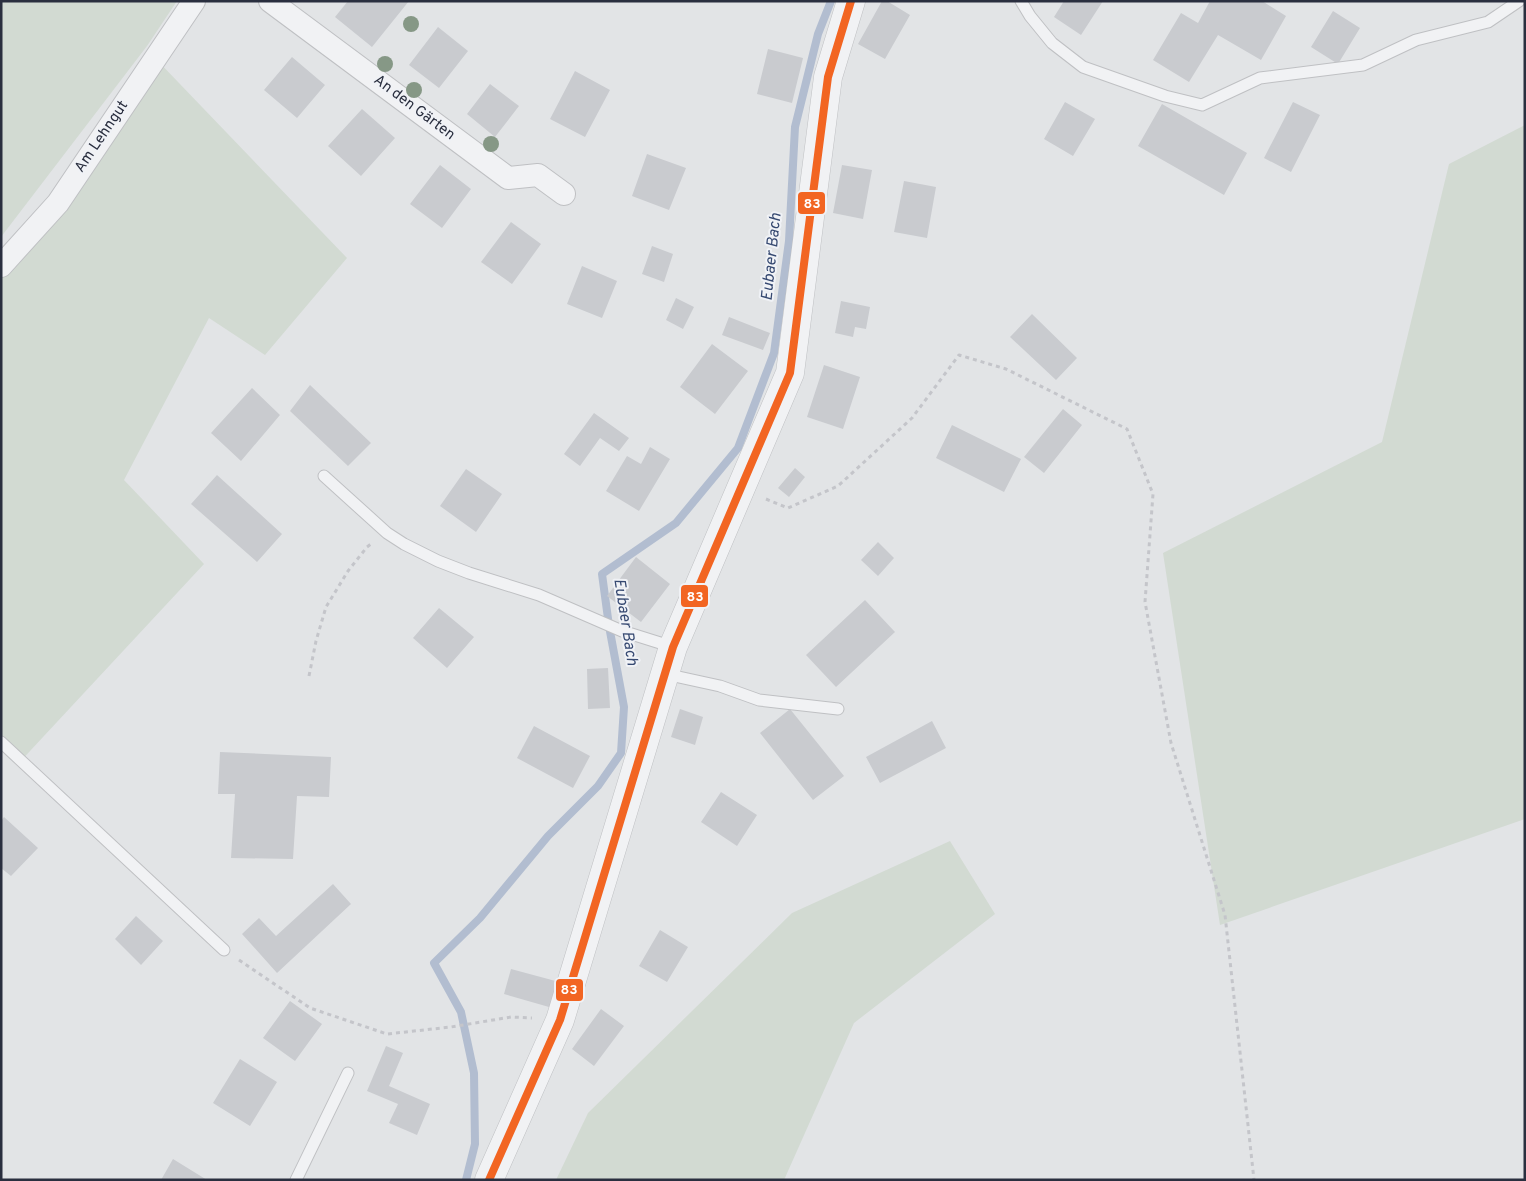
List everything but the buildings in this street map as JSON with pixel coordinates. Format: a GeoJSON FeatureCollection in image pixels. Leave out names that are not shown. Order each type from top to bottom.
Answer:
{"type":"FeatureCollection","features":[{"type":"Feature","properties":{"kind":"street","name":"Am Lehngut"},"geometry":{"type":"LineString","coordinates":[[1,266],[58,203],[194,1]]}},
{"type":"Feature","properties":{"kind":"street","name":"An den Gärten"},"geometry":{"type":"LineString","coordinates":[[270,1],[508,178],[538,175],[564,194]]}},
{"type":"Feature","properties":{"kind":"street"},"geometry":{"type":"LineString","coordinates":[[489,1180],[560,1020],[673,647],[790,373],[828,77],[850,1]]}},
{"type":"Feature","properties":{"kind":"lane"},"geometry":{"type":"LineString","coordinates":[[1021,1],[1030,16],[1052,43],[1083,67],[1165,96],[1202,106],[1260,78],[1363,65],[1416,40],[1488,22],[1519,1]]}},
{"type":"Feature","properties":{"kind":"lane"},"geometry":{"type":"LineString","coordinates":[[324,476],[387,532],[404,544],[438,561],[539,596],[622,631],[673,647]]}},
{"type":"Feature","properties":{"kind":"lane"},"geometry":{"type":"LineString","coordinates":[[665,674],[720,686],[759,700],[838,709]]}},
{"type":"Feature","properties":{"kind":"lane"},"geometry":{"type":"LineString","coordinates":[[1,742],[224,950]]}},
{"type":"Feature","properties":{"kind":"lane"},"geometry":{"type":"LineString","coordinates":[[296,1180],[348,1073]]}},
{"type":"Feature","properties":{"kind":"path"},"geometry":{"type":"LineString","coordinates":[[740,488],[788,508],[838,486],[912,418],[959,355],[1006,369],[1127,429],[1153,494],[1145,602],[1171,743],[1225,915],[1254,1180]]}},
{"type":"Feature","properties":{"kind":"path"},"geometry":{"type":"LineString","coordinates":[[309,676],[316,641],[326,607],[348,571],[367,547],[387,532]]}},
{"type":"Feature","properties":{"kind":"path"},"geometry":{"type":"LineString","coordinates":[[224,950],[310,1008],[386,1034],[451,1027],[511,1017],[560,1020]]}},
{"type":"Feature","properties":{"kind":"shaded area"},"geometry":{"type":"Polygon","coordinates":[[[1,1],[177,1],[147,46],[1,237],[1,1]]]}},
{"type":"Feature","properties":{"kind":"shaded area"},"geometry":{"type":"Polygon","coordinates":[[[155,58],[347,258],[265,355],[209,318],[124,480],[204,564],[17,765],[1,749],[1,278],[69,197],[155,58]]]}},
{"type":"Feature","properties":{"kind":"shaded area"},"geometry":{"type":"Polygon","coordinates":[[[1525,125],[1525,819],[1220,925],[1163,553],[1382,442],[1449,164],[1525,125]]]}},
{"type":"Feature","properties":{"kind":"shaded area"},"geometry":{"type":"Polygon","coordinates":[[[950,841],[995,914],[854,1023],[784,1180],[556,1180],[588,1113],[792,913],[950,841]]]}},
{"type":"Feature","properties":{"kind":"waterway","name":"Eubaer Bach"},"geometry":{"type":"LineString","coordinates":[[466,1180],[475,1144],[474,1073],[461,1012],[434,963],[480,918],[548,836],[598,786],[621,753],[624,707],[609,626],[602,574],[676,523],[738,448],[774,353],[789,241],[795,127],[818,34],[831,1]]}},
{"type":"Feature","properties":{"kind":"transit line","name":"83"},"geometry":{"type":"LineString","coordinates":[[489,1180],[560,1020],[673,647],[790,373],[828,77],[851,1]]}}]}
